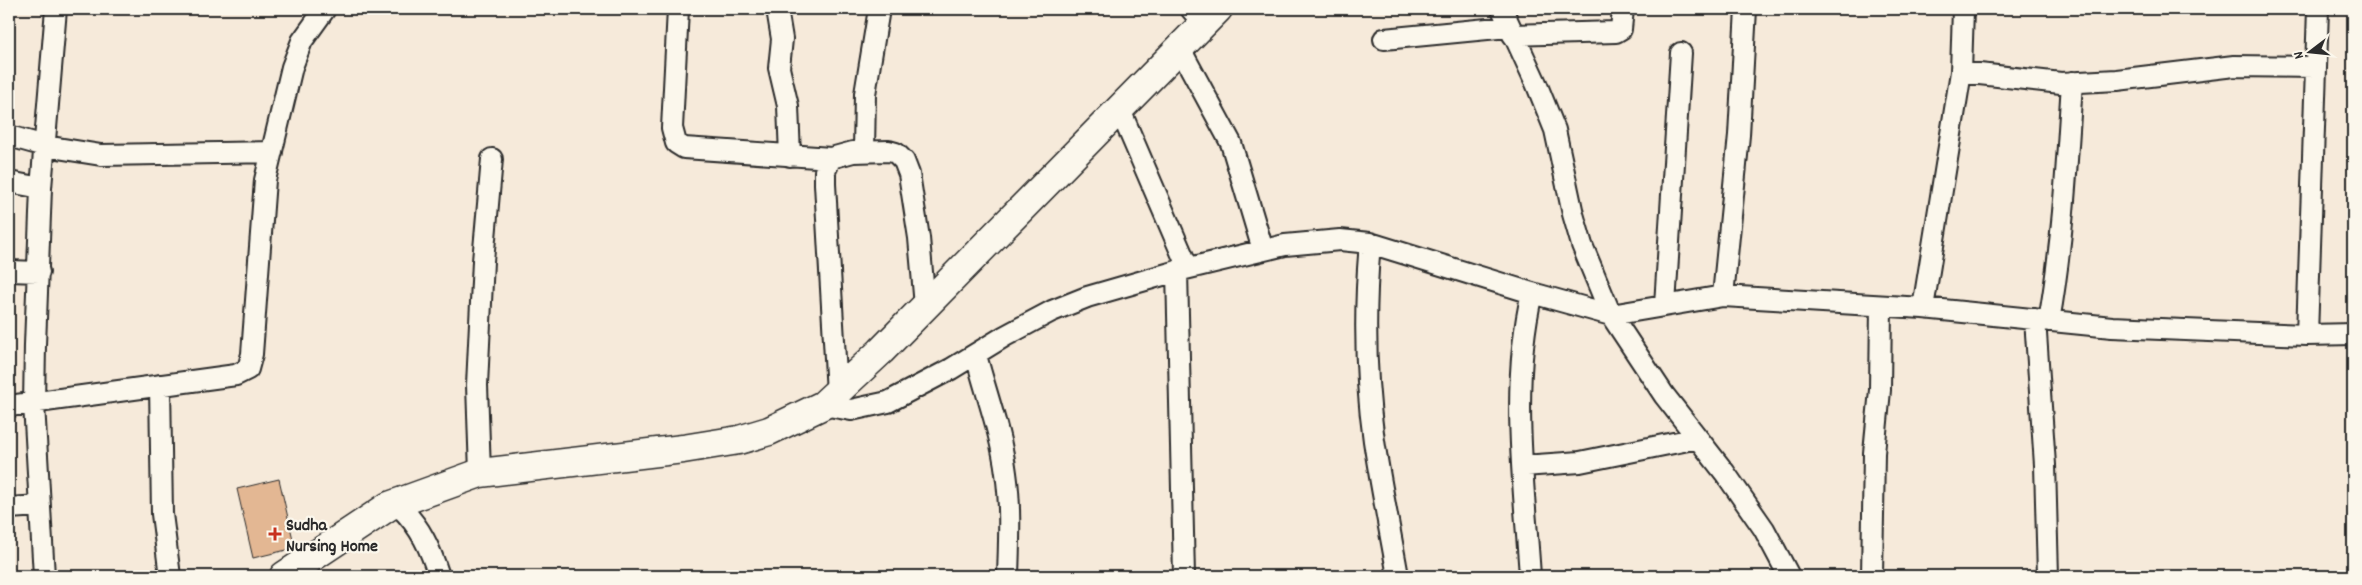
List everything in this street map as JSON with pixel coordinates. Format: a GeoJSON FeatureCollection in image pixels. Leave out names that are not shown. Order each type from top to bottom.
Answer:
{"type":"FeatureCollection","features":[{"type":"Feature","properties":{"kind":"main road"},"geometry":{"type":"LineString","coordinates":[[284,576],[389,506],[402,504],[440,487],[480,474],[683,449],[739,440],[769,431],[830,399],[1120,110],[1179,48],[1204,14]]}},
{"type":"Feature","properties":{"kind":"main road"},"geometry":{"type":"LineString","coordinates":[[302,576],[395,515],[402,504]]}},
{"type":"Feature","properties":{"kind":"street"},"geometry":{"type":"LineString","coordinates":[[44,576],[34,404],[42,188],[56,9]]}},
{"type":"Feature","properties":{"kind":"street"},"geometry":{"type":"LineString","coordinates":[[9,406],[236,375],[248,369],[252,354],[263,200],[272,152],[292,67],[302,41],[325,9]]}},
{"type":"Feature","properties":{"kind":"street"},"geometry":{"type":"LineString","coordinates":[[678,9],[672,128],[676,143],[684,148],[831,158],[864,150],[889,150],[896,153],[904,161],[909,174],[919,238],[925,306]]}},
{"type":"Feature","properties":{"kind":"street"},"geometry":{"type":"LineString","coordinates":[[777,9],[782,39],[779,68],[788,106],[790,156]]}},
{"type":"Feature","properties":{"kind":"street"},"geometry":{"type":"LineString","coordinates":[[864,150],[865,94],[879,9]]}},
{"type":"Feature","properties":{"kind":"street"},"geometry":{"type":"LineString","coordinates":[[1384,40],[1508,23],[1616,32],[1621,29],[1623,9]]}},
{"type":"Feature","properties":{"kind":"street"},"geometry":{"type":"LineString","coordinates":[[1723,296],[1739,135],[1746,9]]}},
{"type":"Feature","properties":{"kind":"street"},"geometry":{"type":"LineString","coordinates":[[1923,308],[1962,72],[1963,9]]}},
{"type":"Feature","properties":{"kind":"street"},"geometry":{"type":"LineString","coordinates":[[2306,335],[2318,9]]}},
{"type":"Feature","properties":{"kind":"street"},"geometry":{"type":"LineString","coordinates":[[1508,23],[1540,91],[1555,130],[1573,214],[1582,245],[1611,315],[1664,395],[1698,438],[1764,529],[1789,576]]}},
{"type":"Feature","properties":{"kind":"street"},"geometry":{"type":"LineString","coordinates":[[1179,48],[1231,143],[1263,250]]}},
{"type":"Feature","properties":{"kind":"street"},"geometry":{"type":"LineString","coordinates":[[1665,305],[1681,53]]}},
{"type":"Feature","properties":{"kind":"street"},"geometry":{"type":"LineString","coordinates":[[1962,72],[2061,83],[2117,80],[2234,66],[2316,67]]}},
{"type":"Feature","properties":{"kind":"street"},"geometry":{"type":"LineString","coordinates":[[2048,576],[2042,320],[2059,265],[2064,216],[2072,82]]}},
{"type":"Feature","properties":{"kind":"street"},"geometry":{"type":"LineString","coordinates":[[1120,110],[1183,270],[1184,576]]}},
{"type":"Feature","properties":{"kind":"street"},"geometry":{"type":"LineString","coordinates":[[9,136],[45,146],[83,153],[121,156],[272,152]]}},
{"type":"Feature","properties":{"kind":"street"},"geometry":{"type":"LineString","coordinates":[[831,158],[825,171],[830,399],[851,410],[888,402],[976,355],[1005,336],[1052,311],[1087,297],[1263,250],[1315,241],[1340,240],[1370,243],[1532,293],[1611,315],[1723,296],[1923,308],[2112,327],[2306,335],[2353,334]]}},
{"type":"Feature","properties":{"kind":"street"},"geometry":{"type":"LineString","coordinates":[[480,474],[477,385],[483,261],[492,159]]}},
{"type":"Feature","properties":{"kind":"street"},"geometry":{"type":"LineString","coordinates":[[9,182],[42,188]]}},
{"type":"Feature","properties":{"kind":"street"},"geometry":{"type":"LineString","coordinates":[[1370,243],[1366,289],[1369,395],[1374,440],[1398,576]]}},
{"type":"Feature","properties":{"kind":"street"},"geometry":{"type":"LineString","coordinates":[[9,271],[39,272]]}},
{"type":"Feature","properties":{"kind":"street"},"geometry":{"type":"LineString","coordinates":[[1530,576],[1523,466],[1521,355],[1532,293]]}},
{"type":"Feature","properties":{"kind":"street"},"geometry":{"type":"LineString","coordinates":[[1872,576],[1874,453],[1880,390],[1881,306]]}},
{"type":"Feature","properties":{"kind":"street"},"geometry":{"type":"LineString","coordinates":[[976,355],[1001,446],[1006,474],[1009,506],[1008,576]]}},
{"type":"Feature","properties":{"kind":"street"},"geometry":{"type":"LineString","coordinates":[[160,385],[162,514],[170,576]]}},
{"type":"Feature","properties":{"kind":"street"},"geometry":{"type":"LineString","coordinates":[[1523,466],[1580,462],[1698,438]]}},
{"type":"Feature","properties":{"kind":"street"},"geometry":{"type":"LineString","coordinates":[[402,504],[416,522],[439,576]]}},
{"type":"Feature","properties":{"kind":"street"},"geometry":{"type":"LineString","coordinates":[[9,508],[40,506]]}},
{"type":"Feature","properties":{"kind":"building"},"geometry":{"type":"Polygon","coordinates":[[[279,479],[295,548],[253,558],[237,489],[279,479]]]}},
{"type":"Feature","properties":{"kind":"place","name":"Sudha Nursing Home"},"geometry":{"type":"Point","coordinates":[275,534]}}]}
